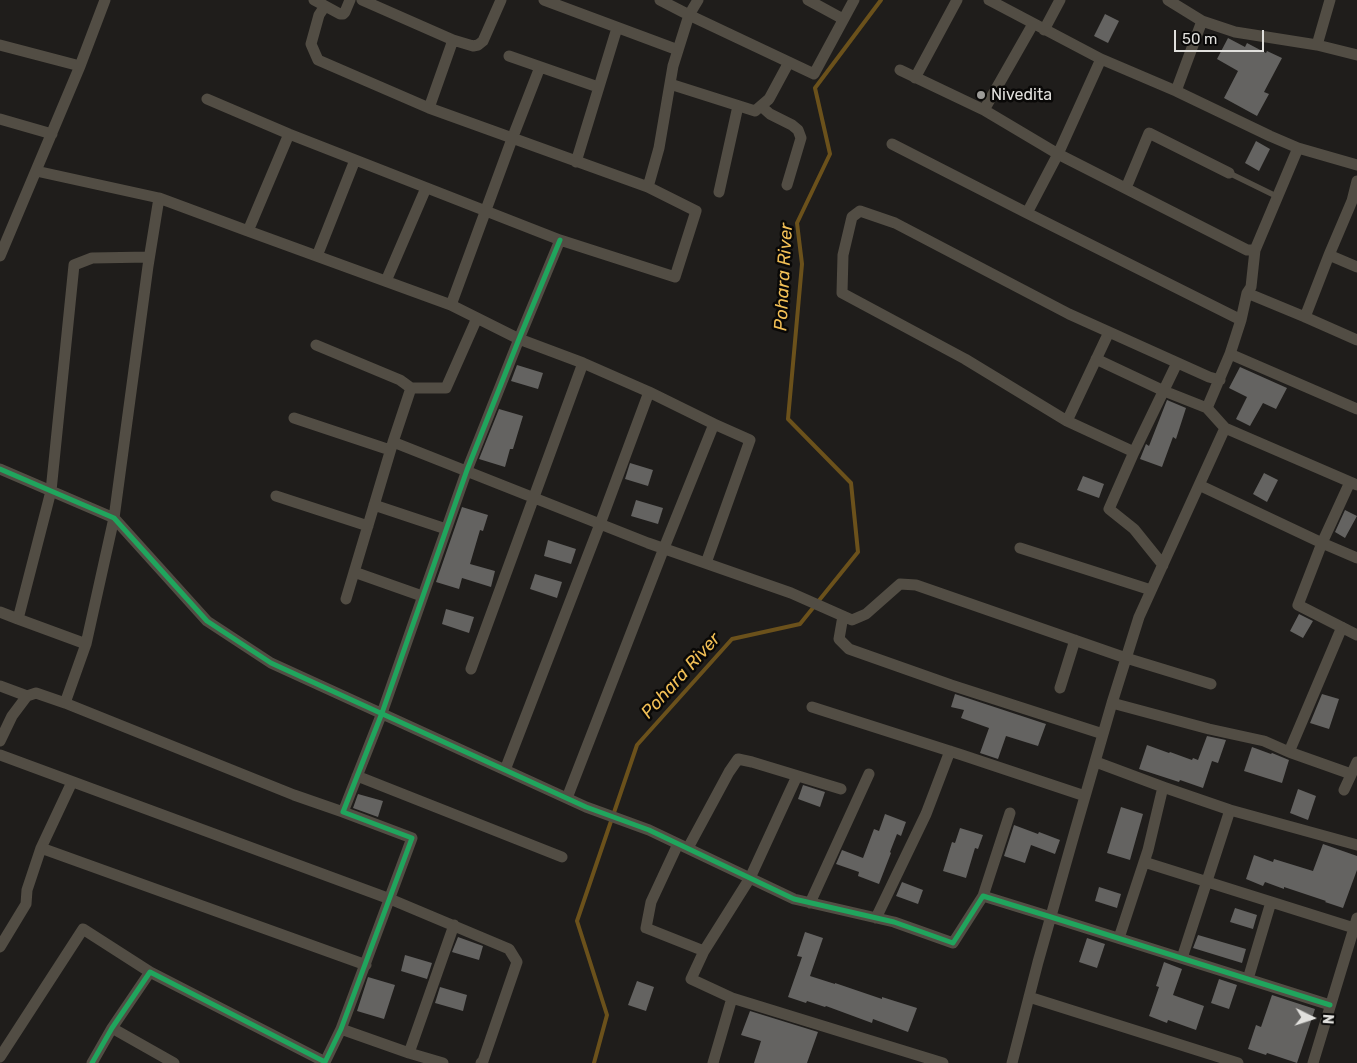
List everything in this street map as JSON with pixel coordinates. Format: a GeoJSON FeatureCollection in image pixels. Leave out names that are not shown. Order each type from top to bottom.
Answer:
{"type":"FeatureCollection","features":[{"type":"Feature","properties":{"kind":"street"},"geometry":{"type":"LineString","coordinates":[[314,0],[340,14],[345,12],[350,0]]}},
{"type":"Feature","properties":{"kind":"street"},"geometry":{"type":"LineString","coordinates":[[362,0],[453,40],[473,46],[483,41],[501,0]]}},
{"type":"Feature","properties":{"kind":"street"},"geometry":{"type":"LineString","coordinates":[[544,0],[678,50]]}},
{"type":"Feature","properties":{"kind":"street"},"geometry":{"type":"LineString","coordinates":[[660,0],[814,74],[854,0]]}},
{"type":"Feature","properties":{"kind":"street"},"geometry":{"type":"LineString","coordinates":[[648,188],[659,148],[673,66],[689,15],[698,0]]}},
{"type":"Feature","properties":{"kind":"street"},"geometry":{"type":"LineString","coordinates":[[808,0],[844,19]]}},
{"type":"Feature","properties":{"kind":"street"},"geometry":{"type":"LineString","coordinates":[[915,78],[957,0]]}},
{"type":"Feature","properties":{"kind":"street"},"geometry":{"type":"LineString","coordinates":[[989,0],[1101,60],[1176,91],[1270,136],[1298,148],[1357,165]]}},
{"type":"Feature","properties":{"kind":"street"},"geometry":{"type":"LineString","coordinates":[[984,110],[1038,27],[1060,0]]}},
{"type":"Feature","properties":{"kind":"street"},"geometry":{"type":"LineString","coordinates":[[1168,0],[1202,21],[1236,32],[1317,45],[1357,55]]}},
{"type":"Feature","properties":{"kind":"street"},"geometry":{"type":"LineString","coordinates":[[1317,45],[1330,0]]}},
{"type":"Feature","properties":{"kind":"street"},"geometry":{"type":"LineString","coordinates":[[0,256],[80,66],[103,1]]}},
{"type":"Feature","properties":{"kind":"street"},"geometry":{"type":"LineString","coordinates":[[206,99],[485,212],[560,240],[676,277],[696,210],[648,188],[429,108],[318,60],[311,44],[319,15],[325,6]]}},
{"type":"Feature","properties":{"kind":"street"},"geometry":{"type":"LineString","coordinates":[[1176,91],[1202,21]]}},
{"type":"Feature","properties":{"kind":"street"},"geometry":{"type":"LineString","coordinates":[[576,162],[617,28]]}},
{"type":"Feature","properties":{"kind":"street"},"geometry":{"type":"LineString","coordinates":[[429,108],[453,40]]}},
{"type":"Feature","properties":{"kind":"street"},"geometry":{"type":"LineString","coordinates":[[0,45],[80,66]]}},
{"type":"Feature","properties":{"kind":"street"},"geometry":{"type":"LineString","coordinates":[[509,56],[598,87]]}},
{"type":"Feature","properties":{"kind":"street"},"geometry":{"type":"LineString","coordinates":[[1027,213],[1058,154],[1101,60]]}},
{"type":"Feature","properties":{"kind":"street"},"geometry":{"type":"LineString","coordinates":[[670,84],[755,111],[769,99],[789,62]]}},
{"type":"Feature","properties":{"kind":"street"},"geometry":{"type":"LineString","coordinates":[[451,304],[540,67]]}},
{"type":"Feature","properties":{"kind":"street"},"geometry":{"type":"LineString","coordinates":[[900,70],[984,110],[1058,154],[1247,250],[1255,250]]}},
{"type":"Feature","properties":{"kind":"street"},"geometry":{"type":"LineString","coordinates":[[719,192],[738,106]]}},
{"type":"Feature","properties":{"kind":"street"},"geometry":{"type":"LineString","coordinates":[[761,106],[770,114],[792,125],[798,130],[801,138],[787,185]]}},
{"type":"Feature","properties":{"kind":"street"},"geometry":{"type":"LineString","coordinates":[[0,120],[52,134]]}},
{"type":"Feature","properties":{"kind":"street"},"geometry":{"type":"LineString","coordinates":[[1126,188],[1149,133],[1229,173]]}},
{"type":"Feature","properties":{"kind":"street"},"geometry":{"type":"LineString","coordinates":[[248,231],[289,134]]}},
{"type":"Feature","properties":{"kind":"street"},"geometry":{"type":"LineString","coordinates":[[892,144],[1241,320]]}},
{"type":"Feature","properties":{"kind":"street"},"geometry":{"type":"LineString","coordinates":[[1207,408],[1220,380],[1241,320],[1247,293],[1251,287],[1255,250],[1298,148]]}},
{"type":"Feature","properties":{"kind":"street"},"geometry":{"type":"LineString","coordinates":[[317,256],[355,160]]}},
{"type":"Feature","properties":{"kind":"street"},"geometry":{"type":"LineString","coordinates":[[36,171],[160,198],[451,304],[519,339],[583,363],[750,440],[706,563]]}},
{"type":"Feature","properties":{"kind":"street"},"geometry":{"type":"LineString","coordinates":[[1305,317],[1329,255],[1354,202],[1357,181]]}},
{"type":"Feature","properties":{"kind":"street"},"geometry":{"type":"LineString","coordinates":[[386,281],[426,188]]}},
{"type":"Feature","properties":{"kind":"street"},"geometry":{"type":"LineString","coordinates":[[65,703],[86,644],[114,518],[149,257],[160,198]]}},
{"type":"Feature","properties":{"kind":"street"},"geometry":{"type":"LineString","coordinates":[[1134,452],[1068,421],[965,359],[842,294],[843,255],[852,217],[860,211],[895,223],[1069,314],[1208,377],[1220,380]]}},
{"type":"Feature","properties":{"kind":"street"},"geometry":{"type":"LineString","coordinates":[[343,812],[382,713],[467,470],[560,240]]}},
{"type":"Feature","properties":{"kind":"street"},"geometry":{"type":"LineString","coordinates":[[1329,255],[1357,267]]}},
{"type":"Feature","properties":{"kind":"street"},"geometry":{"type":"LineString","coordinates":[[18,619],[51,491],[74,265],[92,258],[149,257]]}},
{"type":"Feature","properties":{"kind":"street"},"geometry":{"type":"LineString","coordinates":[[1247,293],[1357,340]]}},
{"type":"Feature","properties":{"kind":"street"},"geometry":{"type":"LineString","coordinates":[[316,345],[400,380],[412,388],[446,388],[477,318]]}},
{"type":"Feature","properties":{"kind":"street"},"geometry":{"type":"LineString","coordinates":[[1068,421],[1109,332]]}},
{"type":"Feature","properties":{"kind":"street"},"geometry":{"type":"LineString","coordinates":[[1230,354],[1357,409]]}},
{"type":"Feature","properties":{"kind":"street"},"geometry":{"type":"LineString","coordinates":[[1096,359],[1164,391],[1207,408],[1225,428],[1353,484],[1322,543],[1298,605],[1357,635]]}},
{"type":"Feature","properties":{"kind":"street"},"geometry":{"type":"LineString","coordinates":[[471,669],[583,363]]}},
{"type":"Feature","properties":{"kind":"street"},"geometry":{"type":"LineString","coordinates":[[1163,565],[1134,529],[1109,509],[1177,363]]}},
{"type":"Feature","properties":{"kind":"street"},"geometry":{"type":"LineString","coordinates":[[346,599],[391,446],[412,388]]}},
{"type":"Feature","properties":{"kind":"street"},"geometry":{"type":"LineString","coordinates":[[505,770],[649,392]]}},
{"type":"Feature","properties":{"kind":"street"},"geometry":{"type":"LineString","coordinates":[[294,418],[467,470],[600,524],[791,593],[852,620],[866,614],[900,584],[916,585],[1126,658],[1211,684]]}},
{"type":"Feature","properties":{"kind":"street"},"geometry":{"type":"LineString","coordinates":[[567,798],[714,424]]}},
{"type":"Feature","properties":{"kind":"street"},"geometry":{"type":"LineString","coordinates":[[1012,1063],[1085,796],[1139,617],[1225,428]]}},
{"type":"Feature","properties":{"kind":"street"},"geometry":{"type":"LineString","coordinates":[[0,469],[114,518],[207,621],[271,663],[586,807],[649,830],[794,899],[894,922],[953,943],[982,896],[1010,813]]}},
{"type":"Feature","properties":{"kind":"street"},"geometry":{"type":"LineString","coordinates":[[1199,485],[1357,558]]}},
{"type":"Feature","properties":{"kind":"street"},"geometry":{"type":"LineString","coordinates":[[276,496],[368,526]]}},
{"type":"Feature","properties":{"kind":"street"},"geometry":{"type":"LineString","coordinates":[[374,505],[446,529]]}},
{"type":"Feature","properties":{"kind":"street"},"geometry":{"type":"LineString","coordinates":[[1020,548],[1151,590]]}},
{"type":"Feature","properties":{"kind":"street"},"geometry":{"type":"LineString","coordinates":[[354,572],[422,596]]}},
{"type":"Feature","properties":{"kind":"street"},"geometry":{"type":"LineString","coordinates":[[0,612],[86,644]]}},
{"type":"Feature","properties":{"kind":"street"},"geometry":{"type":"LineString","coordinates":[[838,614],[839,639],[849,649],[951,685],[1103,734]]}},
{"type":"Feature","properties":{"kind":"street"},"geometry":{"type":"LineString","coordinates":[[1289,752],[1342,627]]}},
{"type":"Feature","properties":{"kind":"street"},"geometry":{"type":"LineString","coordinates":[[1060,688],[1075,640]]}},
{"type":"Feature","properties":{"kind":"street"},"geometry":{"type":"LineString","coordinates":[[0,686],[27,696]]}},
{"type":"Feature","properties":{"kind":"street"},"geometry":{"type":"LineString","coordinates":[[0,741],[12,716],[27,696],[36,693],[294,795],[412,838],[366,965],[326,1062],[150,972],[83,929],[0,1057]]}},
{"type":"Feature","properties":{"kind":"street"},"geometry":{"type":"LineString","coordinates":[[1112,703],[1264,741],[1351,774]]}},
{"type":"Feature","properties":{"kind":"street"},"geometry":{"type":"LineString","coordinates":[[812,707],[1085,796]]}},
{"type":"Feature","properties":{"kind":"street"},"geometry":{"type":"LineString","coordinates":[[876,918],[926,814],[950,751]]}},
{"type":"Feature","properties":{"kind":"street"},"geometry":{"type":"LineString","coordinates":[[0,755],[390,899],[509,949],[517,962],[484,1061],[481,1063]]}},
{"type":"Feature","properties":{"kind":"street"},"geometry":{"type":"LineString","coordinates":[[704,951],[646,928],[651,902],[683,846],[738,759],[841,789]]}},
{"type":"Feature","properties":{"kind":"street"},"geometry":{"type":"LineString","coordinates":[[1096,762],[1163,788],[1230,810],[1357,845]]}},
{"type":"Feature","properties":{"kind":"street"},"geometry":{"type":"LineString","coordinates":[[1344,790],[1357,762]]}},
{"type":"Feature","properties":{"kind":"street"},"geometry":{"type":"LineString","coordinates":[[810,903],[869,774]]}},
{"type":"Feature","properties":{"kind":"street"},"geometry":{"type":"LineString","coordinates":[[357,776],[562,857]]}},
{"type":"Feature","properties":{"kind":"street"},"geometry":{"type":"LineString","coordinates":[[797,776],[750,878],[704,951],[691,979],[732,998],[939,1062]]}},
{"type":"Feature","properties":{"kind":"street"},"geometry":{"type":"LineString","coordinates":[[0,947],[26,904],[27,890],[41,848],[72,782]]}},
{"type":"Feature","properties":{"kind":"street"},"geometry":{"type":"LineString","coordinates":[[1119,938],[1144,862],[1163,788]]}},
{"type":"Feature","properties":{"kind":"street"},"geometry":{"type":"LineString","coordinates":[[1182,958],[1230,810]]}},
{"type":"Feature","properties":{"kind":"street"},"geometry":{"type":"LineString","coordinates":[[41,848],[366,965]]}},
{"type":"Feature","properties":{"kind":"street"},"geometry":{"type":"LineString","coordinates":[[1144,862],[1271,902],[1356,923],[1313,1063]]}},
{"type":"Feature","properties":{"kind":"street"},"geometry":{"type":"LineString","coordinates":[[982,896],[1330,1005]]}},
{"type":"Feature","properties":{"kind":"street"},"geometry":{"type":"LineString","coordinates":[[1248,979],[1271,902]]}},
{"type":"Feature","properties":{"kind":"street"},"geometry":{"type":"LineString","coordinates":[[409,1053],[454,925]]}},
{"type":"Feature","properties":{"kind":"street"},"geometry":{"type":"LineString","coordinates":[[92,1063],[112,1028],[150,972]]}},
{"type":"Feature","properties":{"kind":"street"},"geometry":{"type":"LineString","coordinates":[[1029,997],[1238,1063]]}},
{"type":"Feature","properties":{"kind":"street"},"geometry":{"type":"LineString","coordinates":[[712,1063],[732,998]]}},
{"type":"Feature","properties":{"kind":"street"},"geometry":{"type":"LineString","coordinates":[[112,1028],[174,1063]]}},
{"type":"Feature","properties":{"kind":"street"},"geometry":{"type":"LineString","coordinates":[[341,1029],[443,1063]]}},
{"type":"Feature","properties":{"kind":"lane"},"geometry":{"type":"LineString","coordinates":[[1229,173],[1278,197]]}},
{"type":"Feature","properties":{"kind":"building"},"geometry":{"type":"Polygon","coordinates":[[[1105,14],[1119,21],[1108,43],[1094,36],[1105,14]]]}},
{"type":"Feature","properties":{"kind":"building"},"geometry":{"type":"Polygon","coordinates":[[[1228,38],[1245,47],[1247,43],[1266,53],[1267,51],[1282,58],[1264,92],[1269,94],[1257,116],[1224,98],[1238,71],[1217,59],[1228,38]]]}},
{"type":"Feature","properties":{"kind":"building"},"geometry":{"type":"Polygon","coordinates":[[[1256,141],[1270,149],[1259,171],[1245,163],[1256,141]]]}},
{"type":"Feature","properties":{"kind":"building"},"geometry":{"type":"Polygon","coordinates":[[[517,365],[543,373],[538,389],[511,381],[517,365]]]}},
{"type":"Feature","properties":{"kind":"building"},"geometry":{"type":"Polygon","coordinates":[[[1240,367],[1287,388],[1276,409],[1263,403],[1250,426],[1236,419],[1247,397],[1229,388],[1240,367]]]}},
{"type":"Feature","properties":{"kind":"building"},"geometry":{"type":"Polygon","coordinates":[[[1167,400],[1186,408],[1176,439],[1173,437],[1162,467],[1140,459],[1146,444],[1149,446],[1167,400]]]}},
{"type":"Feature","properties":{"kind":"building"},"geometry":{"type":"Polygon","coordinates":[[[499,409],[523,416],[513,449],[510,449],[505,467],[479,459],[499,409]]]}},
{"type":"Feature","properties":{"kind":"building"},"geometry":{"type":"Polygon","coordinates":[[[630,463],[653,470],[648,486],[625,479],[630,463]]]}},
{"type":"Feature","properties":{"kind":"building"},"geometry":{"type":"Polygon","coordinates":[[[1264,473],[1278,480],[1267,502],[1253,494],[1264,473]]]}},
{"type":"Feature","properties":{"kind":"building"},"geometry":{"type":"Polygon","coordinates":[[[1083,476],[1104,484],[1099,498],[1077,490],[1083,476]]]}},
{"type":"Feature","properties":{"kind":"building"},"geometry":{"type":"Polygon","coordinates":[[[636,500],[663,508],[658,524],[631,516],[636,500]]]}},
{"type":"Feature","properties":{"kind":"building"},"geometry":{"type":"Polygon","coordinates":[[[462,507],[488,515],[483,531],[480,530],[470,564],[495,571],[491,587],[462,578],[459,589],[436,582],[462,507]]]}},
{"type":"Feature","properties":{"kind":"building"},"geometry":{"type":"Polygon","coordinates":[[[1345,510],[1357,516],[1345,538],[1335,532],[1345,510]]]}},
{"type":"Feature","properties":{"kind":"building"},"geometry":{"type":"Polygon","coordinates":[[[548,540],[576,549],[571,564],[544,556],[548,540]]]}},
{"type":"Feature","properties":{"kind":"building"},"geometry":{"type":"Polygon","coordinates":[[[535,574],[562,582],[557,598],[530,589],[535,574]]]}},
{"type":"Feature","properties":{"kind":"building"},"geometry":{"type":"Polygon","coordinates":[[[446,609],[474,617],[469,633],[442,624],[446,609]]]}},
{"type":"Feature","properties":{"kind":"building"},"geometry":{"type":"Polygon","coordinates":[[[1299,614],[1313,621],[1303,638],[1290,631],[1299,614]]]}},
{"type":"Feature","properties":{"kind":"building"},"geometry":{"type":"Polygon","coordinates":[[[955,694],[1046,724],[1038,746],[1006,736],[998,759],[980,753],[989,728],[961,718],[964,710],[951,707],[955,694]]]}},
{"type":"Feature","properties":{"kind":"building"},"geometry":{"type":"Polygon","coordinates":[[[1322,694],[1339,699],[1329,729],[1310,723],[1322,694]]]}},
{"type":"Feature","properties":{"kind":"building"},"geometry":{"type":"Polygon","coordinates":[[[1207,736],[1226,740],[1218,763],[1212,761],[1203,788],[1139,769],[1147,745],[1192,760],[1193,758],[1198,760],[1207,736]]]}},
{"type":"Feature","properties":{"kind":"building"},"geometry":{"type":"Polygon","coordinates":[[[1252,747],[1289,760],[1282,783],[1244,771],[1252,747]]]}},
{"type":"Feature","properties":{"kind":"building"},"geometry":{"type":"Polygon","coordinates":[[[803,785],[825,792],[820,807],[798,799],[803,785]]]}},
{"type":"Feature","properties":{"kind":"building"},"geometry":{"type":"Polygon","coordinates":[[[1298,789],[1316,796],[1308,820],[1290,813],[1298,789]]]}},
{"type":"Feature","properties":{"kind":"building"},"geometry":{"type":"Polygon","coordinates":[[[358,794],[383,801],[378,817],[353,808],[358,794]]]}},
{"type":"Feature","properties":{"kind":"building"},"geometry":{"type":"Polygon","coordinates":[[[1121,807],[1143,814],[1130,860],[1107,853],[1121,807]]]}},
{"type":"Feature","properties":{"kind":"building"},"geometry":{"type":"Polygon","coordinates":[[[885,814],[906,822],[901,836],[897,834],[879,884],[858,876],[859,872],[836,864],[842,850],[863,858],[874,829],[879,831],[885,814]]]}},
{"type":"Feature","properties":{"kind":"building"},"geometry":{"type":"Polygon","coordinates":[[[1014,825],[1060,840],[1055,854],[1031,845],[1025,863],[1004,856],[1014,825]]]}},
{"type":"Feature","properties":{"kind":"building"},"geometry":{"type":"Polygon","coordinates":[[[960,828],[983,835],[978,849],[975,848],[966,878],[943,871],[952,842],[955,843],[960,828]]]}},
{"type":"Feature","properties":{"kind":"building"},"geometry":{"type":"Polygon","coordinates":[[[1323,844],[1357,856],[1357,870],[1343,908],[1284,887],[1284,889],[1265,882],[1263,886],[1246,879],[1254,855],[1273,862],[1274,859],[1313,871],[1323,844]]]}},
{"type":"Feature","properties":{"kind":"building"},"geometry":{"type":"Polygon","coordinates":[[[902,882],[923,890],[918,904],[896,896],[902,882]]]}},
{"type":"Feature","properties":{"kind":"building"},"geometry":{"type":"Polygon","coordinates":[[[1099,887],[1121,894],[1117,908],[1095,901],[1099,887]]]}},
{"type":"Feature","properties":{"kind":"building"},"geometry":{"type":"Polygon","coordinates":[[[1235,908],[1257,915],[1253,929],[1230,922],[1235,908]]]}},
{"type":"Feature","properties":{"kind":"building"},"geometry":{"type":"Polygon","coordinates":[[[805,932],[823,938],[810,976],[917,1008],[908,1032],[873,1019],[872,1023],[826,1006],[807,1001],[806,1003],[788,997],[802,957],[797,956],[805,932]]]}},
{"type":"Feature","properties":{"kind":"building"},"geometry":{"type":"Polygon","coordinates":[[[1198,935],[1246,949],[1242,963],[1193,948],[1198,935]]]}},
{"type":"Feature","properties":{"kind":"building"},"geometry":{"type":"Polygon","coordinates":[[[458,937],[483,946],[479,960],[452,952],[458,937]]]}},
{"type":"Feature","properties":{"kind":"building"},"geometry":{"type":"Polygon","coordinates":[[[1087,938],[1105,944],[1097,968],[1079,962],[1087,938]]]}},
{"type":"Feature","properties":{"kind":"building"},"geometry":{"type":"Polygon","coordinates":[[[405,955],[432,963],[427,979],[401,971],[405,955]]]}},
{"type":"Feature","properties":{"kind":"building"},"geometry":{"type":"Polygon","coordinates":[[[1164,962],[1182,969],[1173,995],[1204,1006],[1196,1030],[1168,1020],[1167,1023],[1149,1016],[1159,987],[1156,986],[1164,962]]]}},
{"type":"Feature","properties":{"kind":"building"},"geometry":{"type":"Polygon","coordinates":[[[368,977],[395,985],[384,1019],[357,1011],[368,977]]]}},
{"type":"Feature","properties":{"kind":"building"},"geometry":{"type":"Polygon","coordinates":[[[1219,979],[1237,985],[1229,1009],[1211,1003],[1219,979]]]}},
{"type":"Feature","properties":{"kind":"building"},"geometry":{"type":"Polygon","coordinates":[[[637,981],[654,987],[646,1011],[628,1005],[637,981]]]}},
{"type":"Feature","properties":{"kind":"building"},"geometry":{"type":"Polygon","coordinates":[[[440,987],[467,995],[463,1011],[435,1003],[440,987]]]}},
{"type":"Feature","properties":{"kind":"building"},"geometry":{"type":"Polygon","coordinates":[[[1272,995],[1315,1009],[1297,1063],[1248,1049],[1256,1025],[1261,1027],[1272,995]]]}},
{"type":"Feature","properties":{"kind":"building"},"geometry":{"type":"Polygon","coordinates":[[[750,1011],[818,1032],[807,1063],[754,1063],[761,1041],[741,1035],[750,1011]]]}},
{"type":"Feature","properties":{"kind":"waterway","name":"Pohara River"},"geometry":{"type":"LineString","coordinates":[[594,1063],[607,1015],[577,921],[637,745],[732,639],[800,624],[858,552],[851,483],[788,419],[802,264],[797,223],[830,154],[815,88],[881,0]]}},
{"type":"Feature","properties":{"kind":"cycle path"},"geometry":{"type":"LineString","coordinates":[[92,1063],[112,1028],[150,972],[325,1062],[341,1029],[412,838],[343,812],[382,713],[467,470],[560,240]]}},
{"type":"Feature","properties":{"kind":"cycle path"},"geometry":{"type":"LineString","coordinates":[[0,469],[114,518],[207,621],[271,663],[586,807],[649,830],[794,899],[894,922],[953,943],[983,896],[1330,1005]]}},
{"type":"Feature","properties":{"kind":"place","name":"Nivedita"},"geometry":{"type":"Point","coordinates":[981,95]}}]}
